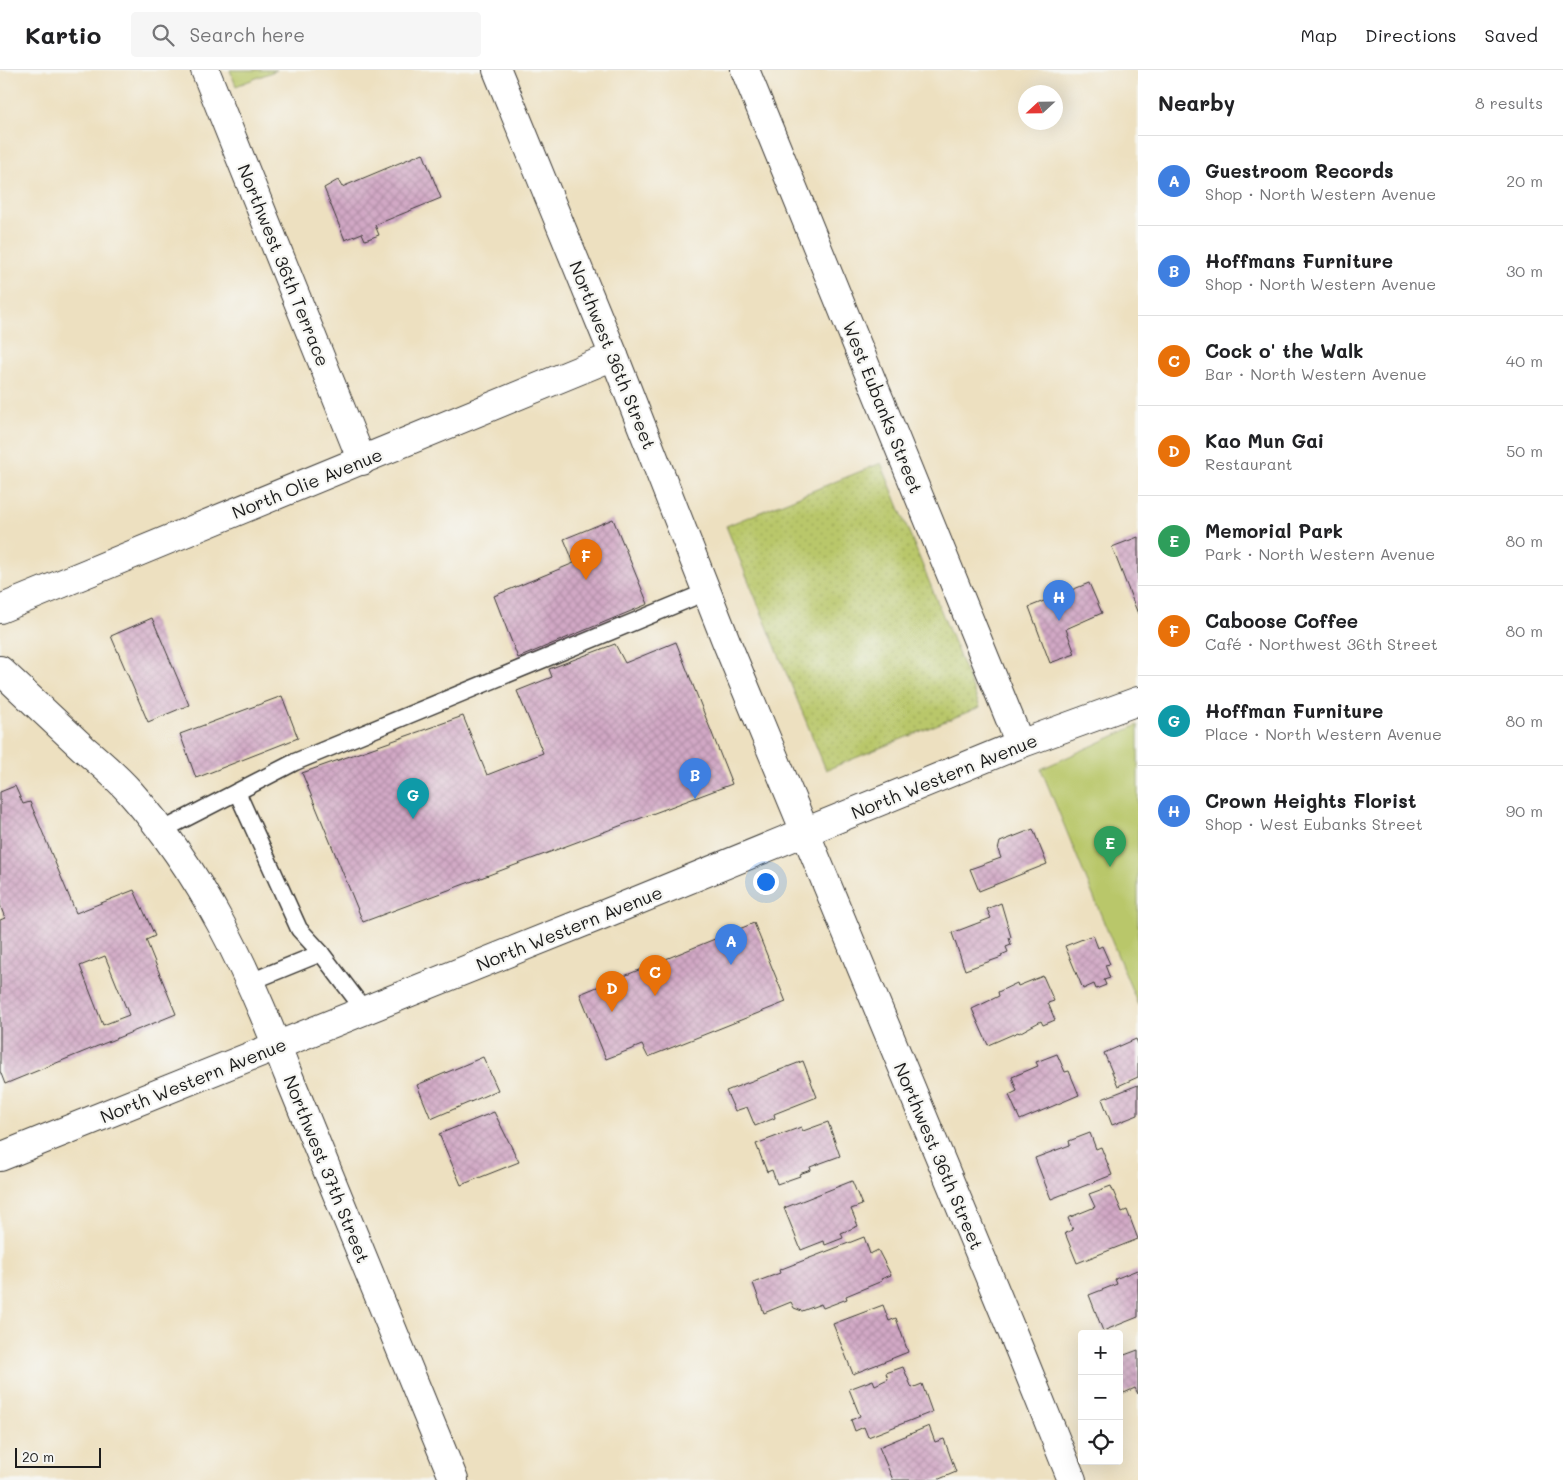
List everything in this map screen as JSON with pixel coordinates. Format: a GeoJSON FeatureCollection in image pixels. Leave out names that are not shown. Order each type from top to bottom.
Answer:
{"type":"FeatureCollection","features":[{"type":"Feature","properties":{"kind":"street","name":"Northwest 36th Terrace"},"geometry":{"type":"LineString","coordinates":[[205,70],[362,461]]}},
{"type":"Feature","properties":{"kind":"street","name":"Northwest 36th Street"},"geometry":{"type":"LineString","coordinates":[[497,70],[614,356],[706,592],[1072,1480]]}},
{"type":"Feature","properties":{"kind":"street","name":"West Eubanks Street"},"geometry":{"type":"LineString","coordinates":[[746,70],[1020,744]]}},
{"type":"Feature","properties":{"kind":"street","name":"North Olie Avenue"},"geometry":{"type":"LineString","coordinates":[[0,609],[614,356]]}},
{"type":"Feature","properties":{"kind":"street","name":"Northwest 37th Street"},"geometry":{"type":"LineString","coordinates":[[0,670],[130,791],[185,863],[211,905],[268,1019],[277,1046],[454,1480]]}},
{"type":"Feature","properties":{"kind":"street","name":"North Western Avenue"},"geometry":{"type":"LineString","coordinates":[[0,1157],[365,1011],[1020,744],[1138,701]]}},
{"type":"Feature","properties":{"kind":"lane"},"geometry":{"type":"LineString","coordinates":[[161,831],[296,762],[706,592]]}},
{"type":"Feature","properties":{"kind":"lane"},"geometry":{"type":"LineString","coordinates":[[237,792],[299,929],[365,1011]]}},
{"type":"Feature","properties":{"kind":"lane"},"geometry":{"type":"LineString","coordinates":[[250,982],[320,953]]}},
{"type":"Feature","properties":{"kind":"green space"},"geometry":{"type":"Polygon","coordinates":[[[230,70],[277,70],[236,86],[230,70]]]}},
{"type":"Feature","properties":{"kind":"green space"},"geometry":{"type":"Polygon","coordinates":[[[881,463],[980,707],[826,770],[726,526],[881,463]]]}},
{"type":"Feature","properties":{"kind":"green space"},"geometry":{"type":"Polygon","coordinates":[[[1138,725],[1138,1005],[1041,769],[1138,725]]]}},
{"type":"Feature","properties":{"kind":"building"},"geometry":{"type":"Polygon","coordinates":[[[423,153],[441,198],[375,225],[379,235],[365,240],[362,233],[345,240],[324,188],[338,180],[342,187],[423,153]]]}},
{"type":"Feature","properties":{"kind":"building"},"geometry":{"type":"Polygon","coordinates":[[[613,519],[648,604],[518,658],[494,596],[574,563],[564,539],[613,519]]]}},
{"type":"Feature","properties":{"kind":"building"},"geometry":{"type":"Polygon","coordinates":[[[1138,537],[1138,614],[1112,547],[1138,537]]]}},
{"type":"Feature","properties":{"kind":"building"},"geometry":{"type":"Polygon","coordinates":[[[1089,583],[1102,613],[1066,629],[1075,654],[1050,663],[1029,607],[1089,583]]]}},
{"type":"Feature","properties":{"kind":"building"},"geometry":{"type":"Polygon","coordinates":[[[152,618],[189,705],[148,722],[111,636],[152,618]]]}},
{"type":"Feature","properties":{"kind":"building"},"geometry":{"type":"Polygon","coordinates":[[[676,642],[732,784],[363,922],[302,773],[463,716],[487,775],[543,753],[517,691],[552,677],[549,669],[615,644],[625,663],[676,642]]]}},
{"type":"Feature","properties":{"kind":"building"},"geometry":{"type":"Polygon","coordinates":[[[282,696],[298,738],[196,778],[180,734],[282,696]]]}},
{"type":"Feature","properties":{"kind":"building"},"geometry":{"type":"Polygon","coordinates":[[[15,786],[23,804],[30,802],[76,913],[134,890],[155,936],[146,940],[176,1014],[5,1084],[0,1071],[0,920],[5,918],[0,905],[0,792],[15,786]],[[105,956],[80,966],[103,1025],[129,1015],[105,956]]]}},
{"type":"Feature","properties":{"kind":"building"},"geometry":{"type":"Polygon","coordinates":[[[1033,829],[1047,864],[979,891],[970,869],[1001,858],[998,850],[1000,842],[1033,829]]]}},
{"type":"Feature","properties":{"kind":"building"},"geometry":{"type":"Polygon","coordinates":[[[1001,903],[1011,937],[1009,938],[1011,945],[1006,947],[1008,952],[1001,955],[1002,957],[965,970],[952,933],[991,918],[987,909],[1001,903]]]}},
{"type":"Feature","properties":{"kind":"building"},"geometry":{"type":"Polygon","coordinates":[[[754,923],[786,1002],[648,1057],[642,1045],[606,1059],[580,994],[754,923]]]}},
{"type":"Feature","properties":{"kind":"building"},"geometry":{"type":"Polygon","coordinates":[[[1093,935],[1098,948],[1102,946],[1110,964],[1105,965],[1110,978],[1104,980],[1106,985],[1096,989],[1094,984],[1083,989],[1065,946],[1093,935]]]}},
{"type":"Feature","properties":{"kind":"building"},"geometry":{"type":"Polygon","coordinates":[[[1043,976],[1054,1001],[1048,1003],[1055,1020],[1043,1025],[1041,1021],[1019,1033],[988,1045],[972,1009],[999,996],[998,992],[1017,983],[1018,986],[1043,976]]]}},
{"type":"Feature","properties":{"kind":"building"},"geometry":{"type":"Polygon","coordinates":[[[1136,1039],[1138,1044],[1138,1077],[1118,1086],[1104,1053],[1136,1039]]]}},
{"type":"Feature","properties":{"kind":"building"},"geometry":{"type":"Polygon","coordinates":[[[1057,1054],[1065,1072],[1069,1071],[1079,1095],[1020,1120],[1009,1095],[1017,1091],[1012,1077],[1038,1066],[1036,1062],[1057,1054]]]}},
{"type":"Feature","properties":{"kind":"building"},"geometry":{"type":"Polygon","coordinates":[[[483,1057],[498,1090],[431,1119],[417,1085],[483,1057]]]}},
{"type":"Feature","properties":{"kind":"building"},"geometry":{"type":"Polygon","coordinates":[[[803,1061],[817,1097],[774,1114],[775,1118],[755,1126],[747,1107],[735,1111],[726,1091],[803,1061]]]}},
{"type":"Feature","properties":{"kind":"building"},"geometry":{"type":"Polygon","coordinates":[[[1138,1085],[1138,1115],[1112,1125],[1102,1099],[1138,1085]]]}},
{"type":"Feature","properties":{"kind":"building"},"geometry":{"type":"Polygon","coordinates":[[[494,1112],[519,1162],[461,1185],[439,1134],[494,1112]]]}},
{"type":"Feature","properties":{"kind":"building"},"geometry":{"type":"Polygon","coordinates":[[[828,1122],[840,1156],[810,1167],[811,1170],[799,1174],[800,1176],[777,1184],[772,1170],[767,1172],[756,1144],[801,1127],[803,1131],[828,1122]]]}},
{"type":"Feature","properties":{"kind":"building"},"geometry":{"type":"Polygon","coordinates":[[[1090,1133],[1096,1149],[1101,1147],[1112,1175],[1051,1199],[1035,1158],[1070,1145],[1069,1141],[1090,1133]]]}},
{"type":"Feature","properties":{"kind":"building"},"geometry":{"type":"Polygon","coordinates":[[[852,1181],[862,1205],[851,1209],[858,1226],[841,1233],[843,1238],[825,1245],[824,1241],[801,1250],[784,1208],[852,1181]]]}},
{"type":"Feature","properties":{"kind":"building"},"geometry":{"type":"Polygon","coordinates":[[[1111,1186],[1122,1212],[1127,1210],[1138,1239],[1077,1263],[1065,1233],[1073,1230],[1068,1218],[1095,1207],[1089,1194],[1111,1186]]]}},
{"type":"Feature","properties":{"kind":"building"},"geometry":{"type":"Polygon","coordinates":[[[864,1237],[870,1254],[878,1250],[891,1275],[881,1279],[882,1281],[846,1296],[847,1299],[823,1308],[821,1304],[802,1311],[794,1308],[791,1302],[764,1313],[753,1283],[780,1273],[779,1270],[864,1237]]]}},
{"type":"Feature","properties":{"kind":"building"},"geometry":{"type":"Polygon","coordinates":[[[1137,1270],[1138,1317],[1103,1330],[1089,1295],[1117,1284],[1115,1279],[1137,1270]]]}},
{"type":"Feature","properties":{"kind":"building"},"geometry":{"type":"Polygon","coordinates":[[[883,1305],[889,1321],[896,1318],[908,1352],[853,1374],[833,1324],[883,1305]]]}},
{"type":"Feature","properties":{"kind":"building"},"geometry":{"type":"Polygon","coordinates":[[[1138,1350],[1138,1394],[1135,1388],[1124,1393],[1123,1391],[1123,1356],[1138,1350]]]}},
{"type":"Feature","properties":{"kind":"building"},"geometry":{"type":"Polygon","coordinates":[[[903,1367],[912,1388],[922,1384],[932,1412],[868,1437],[864,1427],[855,1431],[851,1420],[860,1416],[849,1389],[873,1380],[875,1385],[888,1379],[886,1373],[903,1367]]]}},
{"type":"Feature","properties":{"kind":"building"},"geometry":{"type":"Polygon","coordinates":[[[929,1426],[935,1442],[944,1439],[956,1472],[937,1480],[893,1480],[879,1447],[929,1426]]]}},
{"type":"Feature","properties":{"kind":"place","name":"Caboose Coffee"},"geometry":{"type":"Point","coordinates":[586,580]}},
{"type":"Feature","properties":{"kind":"place","name":"Crown Heights Florist"},"geometry":{"type":"Point","coordinates":[1059,621]}},
{"type":"Feature","properties":{"kind":"place","name":"Hoffmans Furniture"},"geometry":{"type":"Point","coordinates":[695,799]}},
{"type":"Feature","properties":{"kind":"place","name":"Hoffman Furniture"},"geometry":{"type":"Point","coordinates":[413,819]}},
{"type":"Feature","properties":{"kind":"place","name":"Memorial Park"},"geometry":{"type":"Point","coordinates":[1110,867]}},
{"type":"Feature","properties":{"kind":"place","name":"Guestroom Records"},"geometry":{"type":"Point","coordinates":[731,965]}},
{"type":"Feature","properties":{"kind":"place","name":"Cock o' the Walk"},"geometry":{"type":"Point","coordinates":[655,996]}},
{"type":"Feature","properties":{"kind":"place","name":"Kao Mun Gai"},"geometry":{"type":"Point","coordinates":[612,1012]}}]}
